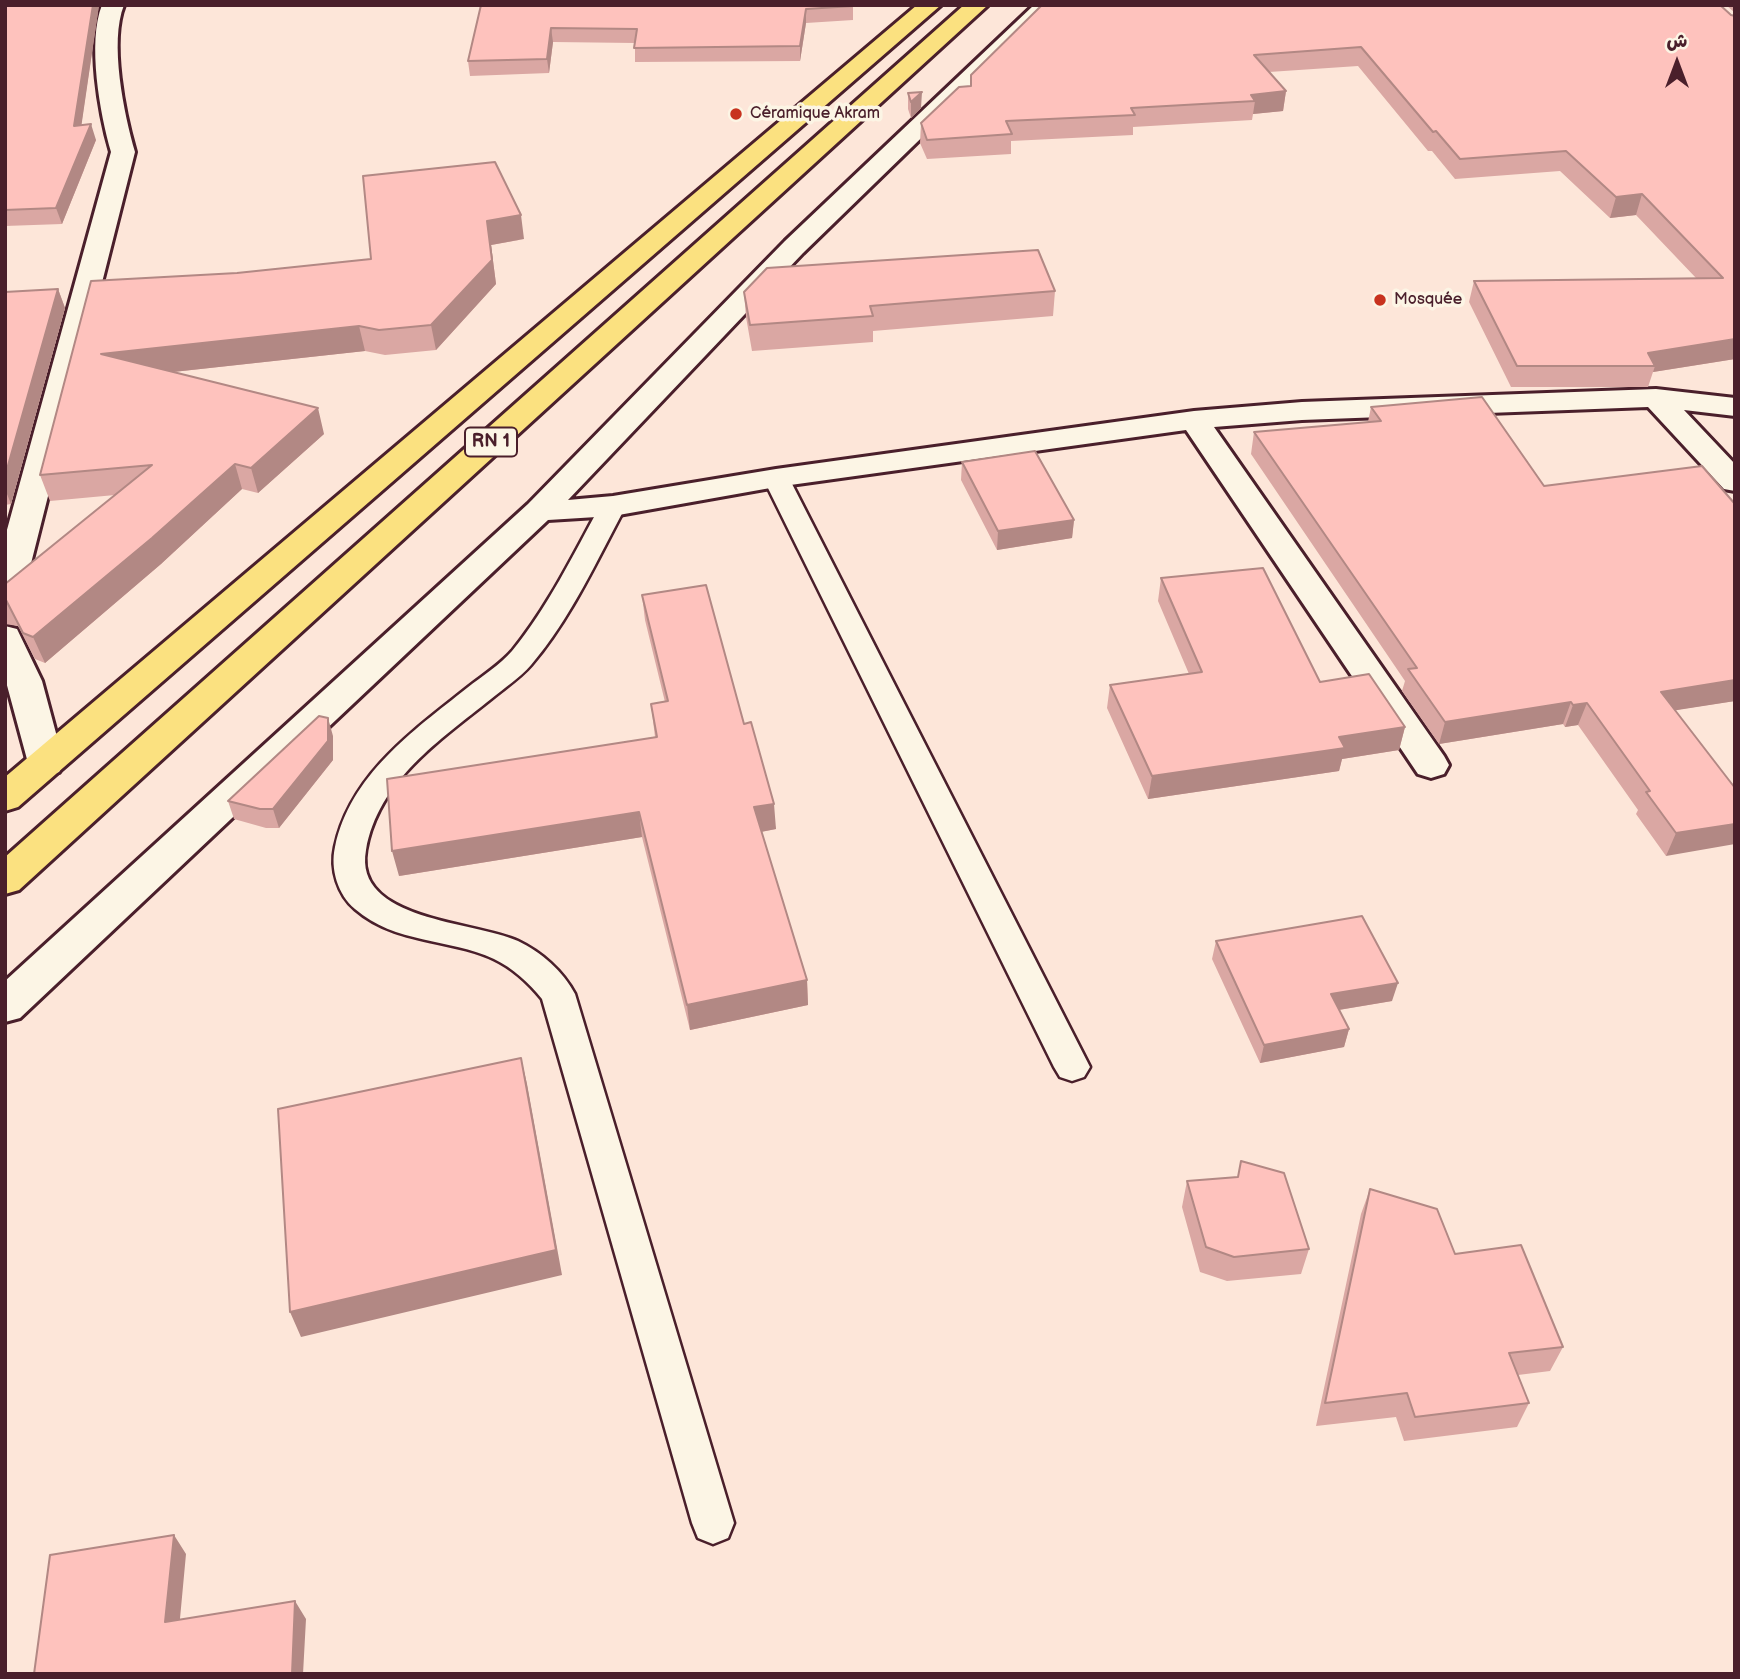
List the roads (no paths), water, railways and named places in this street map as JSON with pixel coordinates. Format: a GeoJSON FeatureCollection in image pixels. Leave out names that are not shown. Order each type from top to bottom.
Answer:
{"type":"FeatureCollection","features":[{"type":"Feature","properties":{"kind":"highway","name":"RN 1"},"geometry":{"type":"LineString","coordinates":[[5,798],[930,5]]}},
{"type":"Feature","properties":{"kind":"highway","name":"RN 1"},"geometry":{"type":"LineString","coordinates":[[5,880],[977,5]]}},
{"type":"Feature","properties":{"kind":"street"},"geometry":{"type":"LineString","coordinates":[[5,599],[123,152],[111,110],[107,20],[113,5]]}},
{"type":"Feature","properties":{"kind":"street"},"geometry":{"type":"LineString","coordinates":[[5,1006],[538,511],[794,247],[1047,5]]}},
{"type":"Feature","properties":{"kind":"street"},"geometry":{"type":"LineString","coordinates":[[538,511],[613,506],[776,478],[1194,420],[1302,411],[1657,398],[1735,407]]}},
{"type":"Feature","properties":{"kind":"street"},"geometry":{"type":"LineString","coordinates":[[1657,398],[1735,482]]}},
{"type":"Feature","properties":{"kind":"street"},"geometry":{"type":"LineString","coordinates":[[1194,420],[1431,765]]}},
{"type":"Feature","properties":{"kind":"street"},"geometry":{"type":"LineString","coordinates":[[5,637],[24,681],[46,763]]}},
{"type":"Feature","properties":{"kind":"lane"},"geometry":{"type":"LineString","coordinates":[[776,478],[1072,1067]]}},
{"type":"Feature","properties":{"kind":"lane"},"geometry":{"type":"LineString","coordinates":[[613,506],[543,630],[521,659],[417,744],[385,776],[366,804],[350,838],[348,872],[366,900],[390,915],[416,928],[496,946],[520,958],[542,974],[558,994],[713,1523]]}},
{"type":"Feature","properties":{"kind":"place","name":"Céramique Akram"},"geometry":{"type":"Point","coordinates":[736,114]}},
{"type":"Feature","properties":{"kind":"place","name":"Mosquée"},"geometry":{"type":"Point","coordinates":[1380,300]}}]}
